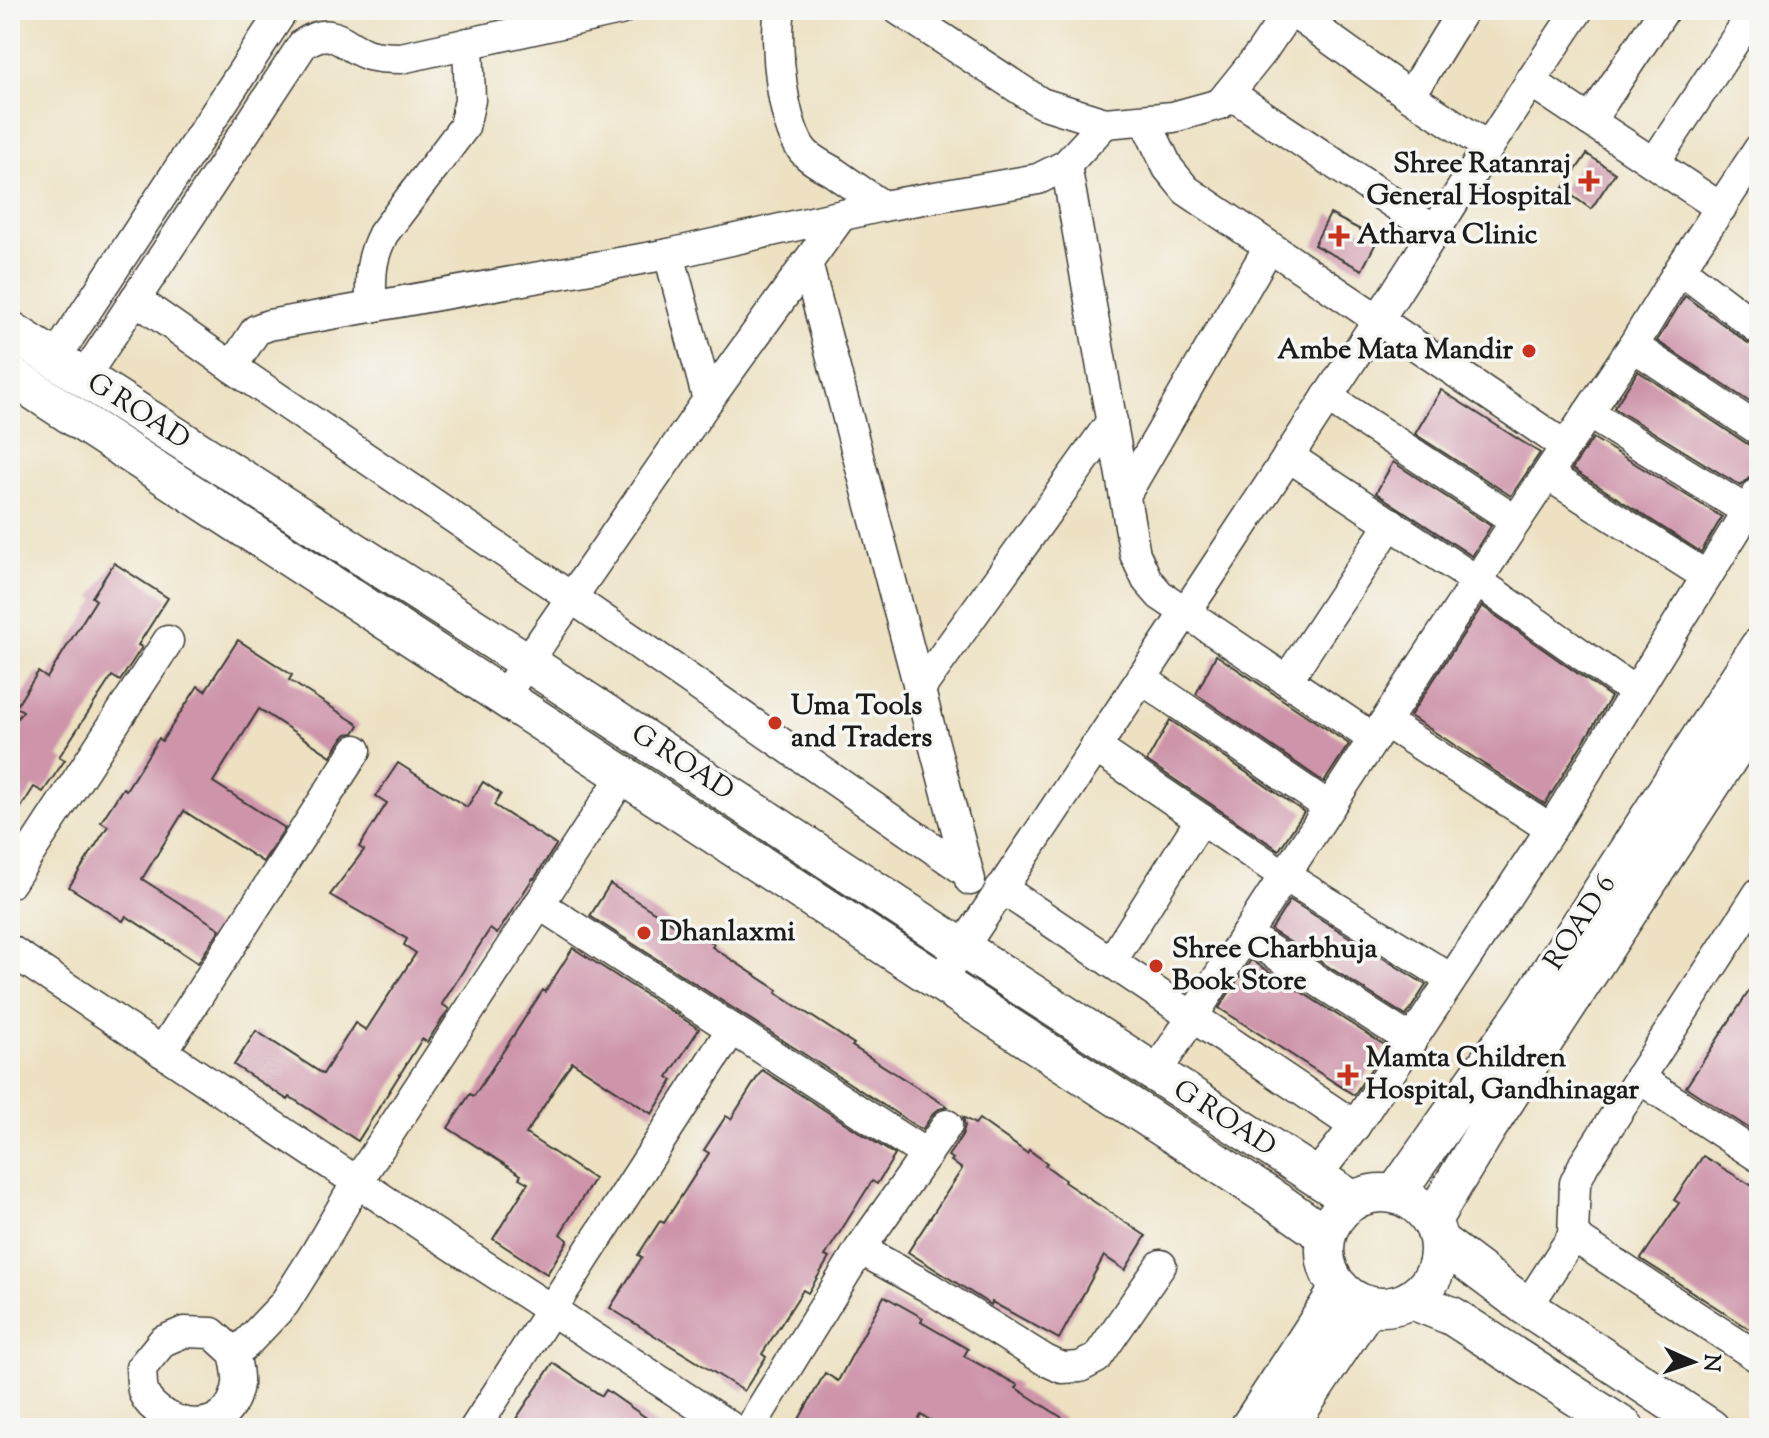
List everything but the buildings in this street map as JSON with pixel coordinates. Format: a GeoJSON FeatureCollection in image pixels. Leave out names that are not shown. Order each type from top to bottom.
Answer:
{"type":"FeatureCollection","features":[{"type":"Feature","properties":{"kind":"street"},"geometry":{"type":"LineString","coordinates":[[69,368],[283,10]]}},
{"type":"Feature","properties":{"kind":"street"},"geometry":{"type":"LineString","coordinates":[[69,368],[135,299],[303,44],[313,37],[326,35],[341,38],[365,54],[401,58],[620,10]]}},
{"type":"Feature","properties":{"kind":"street"},"geometry":{"type":"LineString","coordinates":[[780,10],[778,47],[788,119],[795,139],[805,154],[883,206]]}},
{"type":"Feature","properties":{"kind":"street"},"geometry":{"type":"LineString","coordinates":[[899,10],[1041,103],[1105,123],[1173,117],[1220,104],[1261,53],[1290,10],[1410,96],[1488,147]]}},
{"type":"Feature","properties":{"kind":"street"},"geometry":{"type":"LineString","coordinates":[[1410,96],[1463,10]]}},
{"type":"Feature","properties":{"kind":"street"},"geometry":{"type":"LineString","coordinates":[[940,982],[1378,320],[1578,10]]}},
{"type":"Feature","properties":{"kind":"street"},"geometry":{"type":"LineString","coordinates":[[1590,121],[1664,10]]}},
{"type":"Feature","properties":{"kind":"street"},"geometry":{"type":"LineString","coordinates":[[1654,163],[1755,10]]}},
{"type":"Feature","properties":{"kind":"street"},"geometry":{"type":"LineString","coordinates":[[371,307],[371,266],[383,234],[464,127],[470,100],[468,43]]}},
{"type":"Feature","properties":{"kind":"street"},"geometry":{"type":"LineString","coordinates":[[1530,81],[1721,208]]}},
{"type":"Feature","properties":{"kind":"street"},"geometry":{"type":"LineString","coordinates":[[1229,93],[1435,231]]}},
{"type":"Feature","properties":{"kind":"street"},"geometry":{"type":"LineString","coordinates":[[1145,120],[1168,168],[1186,190],[1565,446]]}},
{"type":"Feature","properties":{"kind":"street"},"geometry":{"type":"LineString","coordinates":[[232,367],[256,330],[269,325],[669,254],[883,206],[1038,179],[1066,165],[1105,123]]}},
{"type":"Feature","properties":{"kind":"street"},"geometry":{"type":"LineString","coordinates":[[1155,1074],[1759,149]]}},
{"type":"Feature","properties":{"kind":"street"},"geometry":{"type":"LineString","coordinates":[[1066,165],[1135,554],[1147,580],[1160,595],[1287,680],[1551,829]]}},
{"type":"Feature","properties":{"kind":"street"},"geometry":{"type":"LineString","coordinates":[[503,697],[708,400],[841,216]]}},
{"type":"Feature","properties":{"kind":"street"},"geometry":{"type":"LineString","coordinates":[[1125,495],[1269,247]]}},
{"type":"Feature","properties":{"kind":"street"},"geometry":{"type":"LineString","coordinates":[[669,254],[708,400]]}},
{"type":"Feature","properties":{"kind":"street"},"geometry":{"type":"LineString","coordinates":[[807,263],[967,872],[971,934]]}},
{"type":"Feature","properties":{"kind":"street"},"geometry":{"type":"LineString","coordinates":[[1680,269],[1758,326]]}},
{"type":"Feature","properties":{"kind":"street"},"geometry":{"type":"LineString","coordinates":[[135,299],[967,872]]}},
{"type":"Feature","properties":{"kind":"street","name":"G ROAD"},"geometry":{"type":"LineString","coordinates":[[10,330],[527,662],[971,934],[1155,1074],[1352,1200]]}},
{"type":"Feature","properties":{"kind":"street"},"geometry":{"type":"LineString","coordinates":[[1633,346],[1759,430]]}},
{"type":"Feature","properties":{"kind":"street","name":"G ROAD"},"geometry":{"type":"LineString","coordinates":[[10,375],[1326,1236]]}},
{"type":"Feature","properties":{"kind":"street"},"geometry":{"type":"LineString","coordinates":[[1327,397],[1516,521]]}},
{"type":"Feature","properties":{"kind":"street"},"geometry":{"type":"LineString","coordinates":[[1315,1177],[1355,1126],[1551,829],[1753,501],[1588,413]]}},
{"type":"Feature","properties":{"kind":"street"},"geometry":{"type":"LineString","coordinates":[[919,690],[1112,421]]}},
{"type":"Feature","properties":{"kind":"street"},"geometry":{"type":"LineString","coordinates":[[1288,456],[1477,581],[1635,692]]}},
{"type":"Feature","properties":{"kind":"street"},"geometry":{"type":"LineString","coordinates":[[1548,475],[1706,576]]}},
{"type":"Feature","properties":{"kind":"street"},"geometry":{"type":"LineString","coordinates":[[1287,680],[1391,523]]}},
{"type":"Feature","properties":{"kind":"street"},"geometry":{"type":"LineString","coordinates":[[10,883],[168,641]]}},
{"type":"Feature","properties":{"kind":"street","name":"ROAD 6"},"geometry":{"type":"LineString","coordinates":[[1396,1193],[1526,1009],[1759,647]]}},
{"type":"Feature","properties":{"kind":"street"},"geometry":{"type":"LineString","coordinates":[[1142,679],[1329,807]]}},
{"type":"Feature","properties":{"kind":"street","name":"ROAD 6"},"geometry":{"type":"LineString","coordinates":[[1436,1230],[1488,1127],[1759,711]]}},
{"type":"Feature","properties":{"kind":"street"},"geometry":{"type":"LineString","coordinates":[[1095,747],[1285,876],[1451,979]]}},
{"type":"Feature","properties":{"kind":"street"},"geometry":{"type":"LineString","coordinates":[[162,1052],[356,750]]}},
{"type":"Feature","properties":{"kind":"street"},"geometry":{"type":"LineString","coordinates":[[234,1353],[284,1304],[357,1182],[623,776]]}},
{"type":"Feature","properties":{"kind":"street"},"geometry":{"type":"LineString","coordinates":[[1111,962],[1201,819]]}},
{"type":"Feature","properties":{"kind":"street"},"geometry":{"type":"LineString","coordinates":[[1001,888],[1355,1126]]}},
{"type":"Feature","properties":{"kind":"street"},"geometry":{"type":"LineString","coordinates":[[1527,1307],[1573,1236],[1575,1183],[1584,1164],[1759,893]]}},
{"type":"Feature","properties":{"kind":"street"},"geometry":{"type":"LineString","coordinates":[[539,904],[927,1155]]}},
{"type":"Feature","properties":{"kind":"street"},"geometry":{"type":"LineString","coordinates":[[1246,935],[1412,1041]]}},
{"type":"Feature","properties":{"kind":"street"},"geometry":{"type":"LineString","coordinates":[[10,950],[732,1428]]}},
{"type":"Feature","properties":{"kind":"street"},"geometry":{"type":"LineString","coordinates":[[475,1428],[732,1029]]}},
{"type":"Feature","properties":{"kind":"street"},"geometry":{"type":"LineString","coordinates":[[1639,1078],[1759,1157]]}},
{"type":"Feature","properties":{"kind":"street"},"geometry":{"type":"LineString","coordinates":[[751,1428],[860,1249],[947,1125]]}},
{"type":"Feature","properties":{"kind":"street"},"geometry":{"type":"LineString","coordinates":[[1436,1230],[1439,1264],[1429,1285],[1412,1300],[1391,1308],[1354,1297],[1333,1280],[1325,1259],[1326,1236],[1336,1215],[1352,1200],[1373,1192],[1396,1193],[1417,1203],[1436,1230],[1527,1307],[1710,1428]]}},
{"type":"Feature","properties":{"kind":"street"},"geometry":{"type":"LineString","coordinates":[[1573,1236],[1759,1358]]}},
{"type":"Feature","properties":{"kind":"street"},"geometry":{"type":"LineString","coordinates":[[860,1249],[1062,1368],[1080,1367],[1097,1358],[1161,1265]]}},
{"type":"Feature","properties":{"kind":"street"},"geometry":{"type":"LineString","coordinates":[[1249,1428],[1354,1297]]}},
{"type":"Feature","properties":{"kind":"street"},"geometry":{"type":"LineString","coordinates":[[1287,1428],[1354,1297]]}},
{"type":"Feature","properties":{"kind":"street"},"geometry":{"type":"LineString","coordinates":[[1412,1300],[1452,1316],[1625,1428]]}},
{"type":"Feature","properties":{"kind":"place","name":"Shree Ratanraj General Hospital"},"geometry":{"type":"Point","coordinates":[1589,181]}},
{"type":"Feature","properties":{"kind":"place","name":"Atharva Clinic"},"geometry":{"type":"Point","coordinates":[1339,236]}},
{"type":"Feature","properties":{"kind":"place","name":"Ambe Mata Mandir"},"geometry":{"type":"Point","coordinates":[1529,351]}},
{"type":"Feature","properties":{"kind":"place","name":"Uma Tools and Traders"},"geometry":{"type":"Point","coordinates":[775,723]}},
{"type":"Feature","properties":{"kind":"place","name":"Dhanlaxmi"},"geometry":{"type":"Point","coordinates":[644,933]}},
{"type":"Feature","properties":{"kind":"place","name":"Shree Charbhuja Book Store"},"geometry":{"type":"Point","coordinates":[1156,966]}},
{"type":"Feature","properties":{"kind":"place","name":"Mamta Children Hospital, Gandhinagar"},"geometry":{"type":"Point","coordinates":[1348,1075]}}]}
